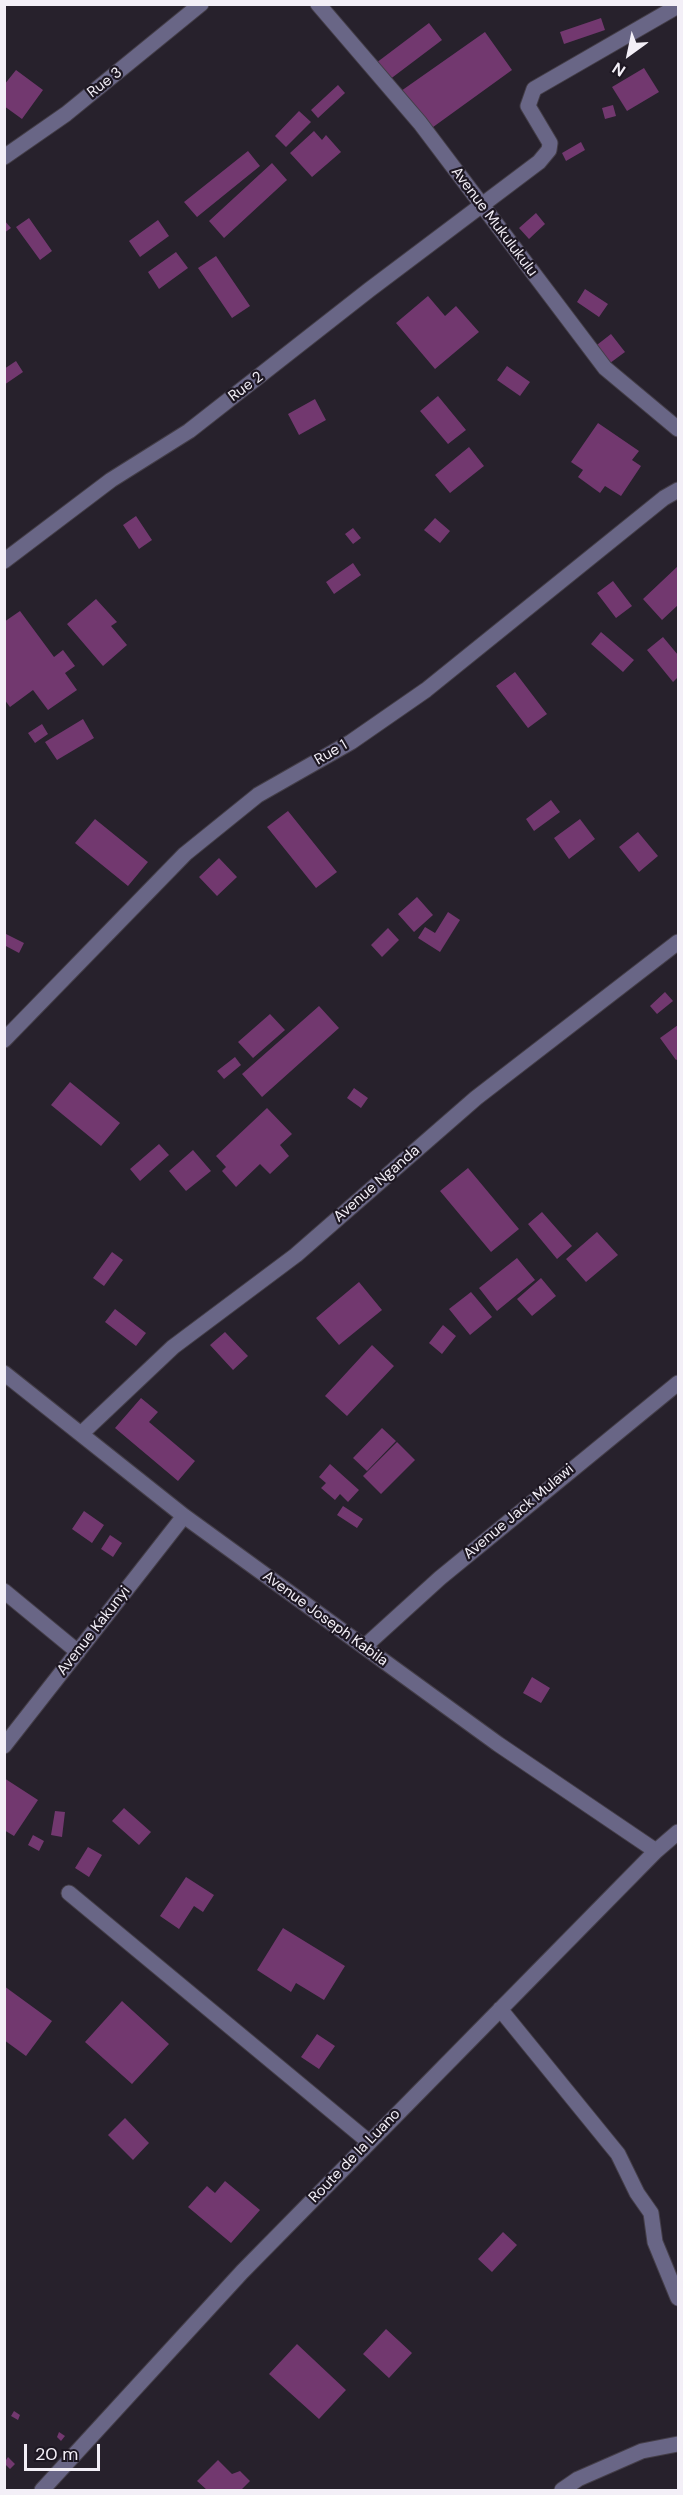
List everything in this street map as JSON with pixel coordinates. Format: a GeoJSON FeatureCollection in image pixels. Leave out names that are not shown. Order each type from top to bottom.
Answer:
{"type":"FeatureCollection","features":[{"type":"Feature","properties":{"kind":"street","name":"Rue 3"},"geometry":{"type":"LineString","coordinates":[[4,158],[66,114],[201,4]]}},
{"type":"Feature","properties":{"kind":"street","name":"Avenue Mukulukulu"},"geometry":{"type":"LineString","coordinates":[[318,4],[420,123],[605,368],[678,429]]}},
{"type":"Feature","properties":{"kind":"street","name":"Rue 2"},"geometry":{"type":"LineString","coordinates":[[4,561],[111,480],[189,431],[481,204],[539,162],[549,150],[550,143],[528,106],[534,89],[678,6]]}},
{"type":"Feature","properties":{"kind":"street","name":"Rue 1"},"geometry":{"type":"LineString","coordinates":[[4,1040],[185,854],[258,795],[351,742],[426,690],[678,489]]}},
{"type":"Feature","properties":{"kind":"street","name":"Avenue Nganda"},"geometry":{"type":"LineString","coordinates":[[82,1433],[173,1347],[296,1255],[476,1098],[678,942]]}},
{"type":"Feature","properties":{"kind":"street","name":"Avenue Joseph Kabila"},"geometry":{"type":"LineString","coordinates":[[4,1373],[184,1516],[543,1775],[656,1851]]}},
{"type":"Feature","properties":{"kind":"street","name":"Avenue Jack Mulawi"},"geometry":{"type":"LineString","coordinates":[[364,1647],[440,1578],[678,1383]]}},
{"type":"Feature","properties":{"kind":"street","name":"Avenue Kakunyi"},"geometry":{"type":"LineString","coordinates":[[4,1746],[184,1516]]}},
{"type":"Feature","properties":{"kind":"street"},"geometry":{"type":"LineString","coordinates":[[4,1591],[78,1652]]}},
{"type":"Feature","properties":{"kind":"street","name":"Route de la Luano"},"geometry":{"type":"LineString","coordinates":[[42,2490],[242,2272],[656,1851],[678,1832]]}},
{"type":"Feature","properties":{"kind":"street"},"geometry":{"type":"LineString","coordinates":[[69,1893],[369,2142]]}},
{"type":"Feature","properties":{"kind":"street"},"geometry":{"type":"LineString","coordinates":[[500,2009],[618,2154],[637,2193],[651,2213],[655,2242],[678,2298]]}},
{"type":"Feature","properties":{"kind":"street"},"geometry":{"type":"LineString","coordinates":[[562,2490],[578,2479],[642,2451],[678,2444]]}},
{"type":"Feature","properties":{"kind":"building"},"geometry":{"type":"Polygon","coordinates":[[[601,18],[605,30],[564,44],[560,32],[601,18]]]}},
{"type":"Feature","properties":{"kind":"building"},"geometry":{"type":"Polygon","coordinates":[[[429,23],[442,40],[389,80],[376,63],[429,23]]]}},
{"type":"Feature","properties":{"kind":"building"},"geometry":{"type":"Polygon","coordinates":[[[485,32],[512,70],[429,130],[401,91],[485,32]]]}},
{"type":"Feature","properties":{"kind":"building"},"geometry":{"type":"Polygon","coordinates":[[[644,68],[659,92],[627,111],[612,87],[644,68]]]}},
{"type":"Feature","properties":{"kind":"building"},"geometry":{"type":"Polygon","coordinates":[[[16,70],[43,90],[22,119],[4,106],[4,85],[16,70]]]}},
{"type":"Feature","properties":{"kind":"building"},"geometry":{"type":"Polygon","coordinates":[[[338,85],[345,93],[318,118],[311,110],[338,85]]]}},
{"type":"Feature","properties":{"kind":"building"},"geometry":{"type":"Polygon","coordinates":[[[613,105],[616,116],[605,119],[602,108],[613,105]]]}},
{"type":"Feature","properties":{"kind":"building"},"geometry":{"type":"Polygon","coordinates":[[[299,111],[311,122],[286,147],[275,136],[299,111]]]}},
{"type":"Feature","properties":{"kind":"building"},"geometry":{"type":"Polygon","coordinates":[[[314,131],[322,140],[326,135],[341,152],[312,177],[290,153],[314,131]]]}},
{"type":"Feature","properties":{"kind":"building"},"geometry":{"type":"Polygon","coordinates":[[[581,142],[585,150],[566,161],[562,153],[581,142]]]}},
{"type":"Feature","properties":{"kind":"building"},"geometry":{"type":"Polygon","coordinates":[[[248,151],[260,166],[197,217],[184,202],[248,151]]]}},
{"type":"Feature","properties":{"kind":"building"},"geometry":{"type":"Polygon","coordinates":[[[272,163],[287,180],[224,238],[209,221],[272,163]]]}},
{"type":"Feature","properties":{"kind":"building"},"geometry":{"type":"Polygon","coordinates":[[[536,213],[545,224],[529,239],[519,228],[536,213]]]}},
{"type":"Feature","properties":{"kind":"building"},"geometry":{"type":"Polygon","coordinates":[[[29,218],[52,251],[40,260],[16,227],[29,218]]]}},
{"type":"Feature","properties":{"kind":"building"},"geometry":{"type":"Polygon","coordinates":[[[4,220],[11,228],[4,233],[4,220]]]}},
{"type":"Feature","properties":{"kind":"building"},"geometry":{"type":"Polygon","coordinates":[[[158,220],[169,236],[140,257],[129,241],[158,220]]]}},
{"type":"Feature","properties":{"kind":"building"},"geometry":{"type":"Polygon","coordinates":[[[176,252],[188,268],[159,289],[148,272],[176,252]]]}},
{"type":"Feature","properties":{"kind":"building"},"geometry":{"type":"Polygon","coordinates":[[[216,256],[250,306],[232,318],[198,268],[216,256]]]}},
{"type":"Feature","properties":{"kind":"building"},"geometry":{"type":"Polygon","coordinates":[[[585,289],[608,304],[599,317],[577,302],[585,289]]]}},
{"type":"Feature","properties":{"kind":"building"},"geometry":{"type":"Polygon","coordinates":[[[428,296],[445,316],[456,306],[479,332],[435,369],[396,323],[428,296]]]}},
{"type":"Feature","properties":{"kind":"building"},"geometry":{"type":"Polygon","coordinates":[[[611,334],[625,352],[606,366],[593,348],[611,334]]]}},
{"type":"Feature","properties":{"kind":"building"},"geometry":{"type":"Polygon","coordinates":[[[16,361],[23,372],[4,385],[4,369],[16,361]]]}},
{"type":"Feature","properties":{"kind":"building"},"geometry":{"type":"Polygon","coordinates":[[[507,366],[530,382],[520,396],[497,380],[507,366]]]}},
{"type":"Feature","properties":{"kind":"building"},"geometry":{"type":"Polygon","coordinates":[[[438,396],[466,430],[448,444],[420,411],[438,396]]]}},
{"type":"Feature","properties":{"kind":"building"},"geometry":{"type":"Polygon","coordinates":[[[315,399],[326,420],[299,435],[288,414],[315,399]]]}},
{"type":"Feature","properties":{"kind":"building"},"geometry":{"type":"Polygon","coordinates":[[[598,423],[639,451],[632,460],[641,466],[621,496],[605,486],[600,493],[578,477],[583,470],[571,462],[598,423]]]}},
{"type":"Feature","properties":{"kind":"building"},"geometry":{"type":"Polygon","coordinates":[[[469,447],[484,466],[450,493],[435,475],[469,447]]]}},
{"type":"Feature","properties":{"kind":"building"},"geometry":{"type":"Polygon","coordinates":[[[136,516],[152,540],[139,549],[123,525],[136,516]]]}},
{"type":"Feature","properties":{"kind":"building"},"geometry":{"type":"Polygon","coordinates":[[[435,518],[450,531],[440,543],[424,530],[435,518]]]}},
{"type":"Feature","properties":{"kind":"building"},"geometry":{"type":"Polygon","coordinates":[[[353,528],[361,538],[353,544],[345,534],[353,528]]]}},
{"type":"Feature","properties":{"kind":"building"},"geometry":{"type":"Polygon","coordinates":[[[353,563],[361,575],[334,594],[326,582],[353,563]]]}},
{"type":"Feature","properties":{"kind":"building"},"geometry":{"type":"Polygon","coordinates":[[[678,566],[678,605],[662,620],[643,599],[678,566]]]}},
{"type":"Feature","properties":{"kind":"building"},"geometry":{"type":"Polygon","coordinates":[[[613,581],[632,606],[616,618],[597,593],[613,581]]]}},
{"type":"Feature","properties":{"kind":"building"},"geometry":{"type":"Polygon","coordinates":[[[96,599],[117,622],[111,626],[127,645],[103,666],[67,624],[96,599]]]}},
{"type":"Feature","properties":{"kind":"building"},"geometry":{"type":"Polygon","coordinates":[[[20,611],[54,657],[63,650],[75,666],[65,673],[77,690],[48,710],[33,690],[10,707],[4,699],[4,622],[20,611]]]}},
{"type":"Feature","properties":{"kind":"building"},"geometry":{"type":"Polygon","coordinates":[[[601,632],[634,660],[623,672],[591,644],[601,632]]]}},
{"type":"Feature","properties":{"kind":"building"},"geometry":{"type":"Polygon","coordinates":[[[663,637],[678,655],[678,677],[673,682],[647,650],[663,637]]]}},
{"type":"Feature","properties":{"kind":"building"},"geometry":{"type":"Polygon","coordinates":[[[515,672],[547,714],[528,728],[496,686],[515,672]]]}},
{"type":"Feature","properties":{"kind":"building"},"geometry":{"type":"Polygon","coordinates":[[[83,719],[94,738],[57,760],[45,742],[83,719]]]}},
{"type":"Feature","properties":{"kind":"building"},"geometry":{"type":"Polygon","coordinates":[[[42,724],[48,734],[35,743],[28,733],[42,724]]]}},
{"type":"Feature","properties":{"kind":"building"},"geometry":{"type":"Polygon","coordinates":[[[551,800],[560,812],[534,831],[526,819],[551,800]]]}},
{"type":"Feature","properties":{"kind":"building"},"geometry":{"type":"Polygon","coordinates":[[[288,811],[337,872],[316,888],[267,827],[288,811]]]}},
{"type":"Feature","properties":{"kind":"building"},"geometry":{"type":"Polygon","coordinates":[[[95,819],[148,862],[128,886],[75,843],[95,819]]]}},
{"type":"Feature","properties":{"kind":"building"},"geometry":{"type":"Polygon","coordinates":[[[580,819],[595,839],[569,859],[554,838],[580,819]]]}},
{"type":"Feature","properties":{"kind":"building"},"geometry":{"type":"Polygon","coordinates":[[[638,832],[658,856],[639,872],[619,847],[638,832]]]}},
{"type":"Feature","properties":{"kind":"building"},"geometry":{"type":"Polygon","coordinates":[[[219,858],[237,877],[217,896],[199,877],[219,858]]]}},
{"type":"Feature","properties":{"kind":"building"},"geometry":{"type":"Polygon","coordinates":[[[417,897],[433,915],[414,932],[398,914],[417,897]]]}},
{"type":"Feature","properties":{"kind":"building"},"geometry":{"type":"Polygon","coordinates":[[[448,912],[460,920],[440,952],[418,938],[425,927],[435,933],[448,912]]]}},
{"type":"Feature","properties":{"kind":"building"},"geometry":{"type":"Polygon","coordinates":[[[388,928],[399,940],[382,957],[371,945],[388,928]]]}},
{"type":"Feature","properties":{"kind":"building"},"geometry":{"type":"Polygon","coordinates":[[[4,933],[24,943],[19,953],[4,945],[4,933]]]}},
{"type":"Feature","properties":{"kind":"building"},"geometry":{"type":"Polygon","coordinates":[[[665,992],[673,1001],[657,1014],[650,1006],[665,992]]]}},
{"type":"Feature","properties":{"kind":"building"},"geometry":{"type":"Polygon","coordinates":[[[319,1006],[339,1028],[262,1097],[242,1074],[319,1006]]]}},
{"type":"Feature","properties":{"kind":"building"},"geometry":{"type":"Polygon","coordinates":[[[270,1014],[285,1030],[253,1058],[238,1042],[270,1014]]]}},
{"type":"Feature","properties":{"kind":"building"},"geometry":{"type":"Polygon","coordinates":[[[678,1025],[678,1059],[676,1060],[660,1038],[678,1025]]]}},
{"type":"Feature","properties":{"kind":"building"},"geometry":{"type":"Polygon","coordinates":[[[235,1057],[241,1065],[224,1079],[217,1071],[235,1057]]]}},
{"type":"Feature","properties":{"kind":"building"},"geometry":{"type":"Polygon","coordinates":[[[70,1082],[120,1123],[101,1146],[51,1105],[70,1082]]]}},
{"type":"Feature","properties":{"kind":"building"},"geometry":{"type":"Polygon","coordinates":[[[354,1088],[368,1098],[361,1108],[347,1098],[354,1088]]]}},
{"type":"Feature","properties":{"kind":"building"},"geometry":{"type":"Polygon","coordinates":[[[267,1108],[292,1134],[280,1145],[289,1156],[270,1174],[260,1164],[236,1187],[222,1171],[226,1167],[216,1156],[267,1108]]]}},
{"type":"Feature","properties":{"kind":"building"},"geometry":{"type":"Polygon","coordinates":[[[159,1144],[169,1155],[140,1181],[130,1169],[159,1144]]]}},
{"type":"Feature","properties":{"kind":"building"},"geometry":{"type":"Polygon","coordinates":[[[193,1150],[211,1171],[186,1191],[169,1171],[193,1150]]]}},
{"type":"Feature","properties":{"kind":"building"},"geometry":{"type":"Polygon","coordinates":[[[468,1168],[519,1229],[491,1252],[440,1191],[468,1168]]]}},
{"type":"Feature","properties":{"kind":"building"},"geometry":{"type":"Polygon","coordinates":[[[542,1212],[572,1246],[557,1259],[528,1224],[542,1212]]]}},
{"type":"Feature","properties":{"kind":"building"},"geometry":{"type":"Polygon","coordinates":[[[597,1232],[618,1255],[586,1282],[566,1259],[597,1232]]]}},
{"type":"Feature","properties":{"kind":"building"},"geometry":{"type":"Polygon","coordinates":[[[112,1252],[123,1260],[104,1286],[93,1278],[112,1252]]]}},
{"type":"Feature","properties":{"kind":"building"},"geometry":{"type":"Polygon","coordinates":[[[517,1258],[535,1280],[497,1311],[479,1288],[517,1258]]]}},
{"type":"Feature","properties":{"kind":"building"},"geometry":{"type":"Polygon","coordinates":[[[541,1278],[556,1296],[532,1316],[517,1299],[541,1278]]]}},
{"type":"Feature","properties":{"kind":"building"},"geometry":{"type":"Polygon","coordinates":[[[359,1282],[382,1310],[339,1345],[316,1318],[359,1282]]]}},
{"type":"Feature","properties":{"kind":"building"},"geometry":{"type":"Polygon","coordinates":[[[471,1292],[492,1317],[470,1335],[449,1309],[471,1292]]]}},
{"type":"Feature","properties":{"kind":"building"},"geometry":{"type":"Polygon","coordinates":[[[115,1309],[146,1333],[136,1346],[105,1322],[115,1309]]]}},
{"type":"Feature","properties":{"kind":"building"},"geometry":{"type":"Polygon","coordinates":[[[443,1325],[456,1336],[442,1354],[429,1343],[443,1325]]]}},
{"type":"Feature","properties":{"kind":"building"},"geometry":{"type":"Polygon","coordinates":[[[225,1332],[248,1356],[233,1370],[210,1345],[225,1332]]]}},
{"type":"Feature","properties":{"kind":"building"},"geometry":{"type":"Polygon","coordinates":[[[372,1345],[394,1366],[347,1416],[325,1396],[372,1345]]]}},
{"type":"Feature","properties":{"kind":"building"},"geometry":{"type":"Polygon","coordinates":[[[141,1398],[158,1412],[149,1422],[195,1461],[178,1481],[115,1428],[141,1398]]]}},
{"type":"Feature","properties":{"kind":"building"},"geometry":{"type":"Polygon","coordinates":[[[382,1428],[396,1441],[367,1471],[353,1458],[382,1428]]]}},
{"type":"Feature","properties":{"kind":"building"},"geometry":{"type":"Polygon","coordinates":[[[397,1442],[415,1460],[381,1494],[363,1476],[397,1442]]]}},
{"type":"Feature","properties":{"kind":"building"},"geometry":{"type":"Polygon","coordinates":[[[330,1464],[359,1490],[348,1502],[340,1494],[335,1500],[321,1488],[326,1483],[319,1477],[330,1464]]]}},
{"type":"Feature","properties":{"kind":"building"},"geometry":{"type":"Polygon","coordinates":[[[343,1506],[363,1519],[357,1528],[337,1515],[343,1506]]]}},
{"type":"Feature","properties":{"kind":"building"},"geometry":{"type":"Polygon","coordinates":[[[84,1511],[104,1525],[92,1543],[72,1529],[84,1511]]]}},
{"type":"Feature","properties":{"kind":"building"},"geometry":{"type":"Polygon","coordinates":[[[110,1535],[122,1543],[113,1557],[101,1549],[110,1535]]]}},
{"type":"Feature","properties":{"kind":"building"},"geometry":{"type":"Polygon","coordinates":[[[532,1677],[550,1688],[541,1703],[523,1693],[532,1677]]]}},
{"type":"Feature","properties":{"kind":"building"},"geometry":{"type":"Polygon","coordinates":[[[4,1778],[38,1800],[14,1836],[4,1830],[4,1778]]]}},
{"type":"Feature","properties":{"kind":"building"},"geometry":{"type":"Polygon","coordinates":[[[124,1808],[151,1832],[139,1845],[112,1821],[124,1808]]]}},
{"type":"Feature","properties":{"kind":"building"},"geometry":{"type":"Polygon","coordinates":[[[55,1811],[65,1812],[62,1837],[51,1835],[55,1811]]]}},
{"type":"Feature","properties":{"kind":"building"},"geometry":{"type":"Polygon","coordinates":[[[33,1835],[44,1841],[39,1851],[28,1845],[33,1835]]]}},
{"type":"Feature","properties":{"kind":"building"},"geometry":{"type":"Polygon","coordinates":[[[88,1847],[102,1855],[89,1877],[75,1868],[88,1847]]]}},
{"type":"Feature","properties":{"kind":"building"},"geometry":{"type":"Polygon","coordinates":[[[186,1877],[214,1895],[203,1912],[194,1906],[179,1929],[160,1916],[186,1877]]]}},
{"type":"Feature","properties":{"kind":"building"},"geometry":{"type":"Polygon","coordinates":[[[283,1928],[345,1966],[324,2000],[296,1983],[291,1992],[257,1970],[283,1928]]]}},
{"type":"Feature","properties":{"kind":"building"},"geometry":{"type":"Polygon","coordinates":[[[4,1986],[52,2021],[26,2056],[4,2040],[4,1986]]]}},
{"type":"Feature","properties":{"kind":"building"},"geometry":{"type":"Polygon","coordinates":[[[122,2001],[169,2044],[132,2084],[85,2042],[122,2001]]]}},
{"type":"Feature","properties":{"kind":"building"},"geometry":{"type":"Polygon","coordinates":[[[317,2034],[335,2046],[319,2069],[301,2057],[317,2034]]]}},
{"type":"Feature","properties":{"kind":"building"},"geometry":{"type":"Polygon","coordinates":[[[125,2118],[149,2143],[133,2160],[108,2135],[125,2118]]]}},
{"type":"Feature","properties":{"kind":"building"},"geometry":{"type":"Polygon","coordinates":[[[225,2181],[260,2210],[231,2243],[188,2207],[207,2186],[215,2193],[225,2181]]]}},
{"type":"Feature","properties":{"kind":"building"},"geometry":{"type":"Polygon","coordinates":[[[503,2232],[517,2245],[492,2272],[478,2259],[503,2232]]]}},
{"type":"Feature","properties":{"kind":"building"},"geometry":{"type":"Polygon","coordinates":[[[386,2329],[412,2353],[389,2378],[363,2354],[386,2329]]]}},
{"type":"Feature","properties":{"kind":"building"},"geometry":{"type":"Polygon","coordinates":[[[297,2344],[346,2390],[319,2419],[269,2374],[297,2344]]]}},
{"type":"Feature","properties":{"kind":"building"},"geometry":{"type":"Polygon","coordinates":[[[14,2411],[20,2415],[18,2420],[11,2416],[14,2411]]]}},
{"type":"Feature","properties":{"kind":"building"},"geometry":{"type":"Polygon","coordinates":[[[59,2432],[65,2436],[61,2441],[57,2437],[59,2432]]]}},
{"type":"Feature","properties":{"kind":"building"},"geometry":{"type":"Polygon","coordinates":[[[8,2457],[15,2464],[10,2469],[4,2463],[8,2457]]]}},
{"type":"Feature","properties":{"kind":"building"},"geometry":{"type":"Polygon","coordinates":[[[218,2460],[232,2474],[240,2471],[250,2481],[241,2490],[207,2490],[197,2481],[218,2460]]]}}]}
